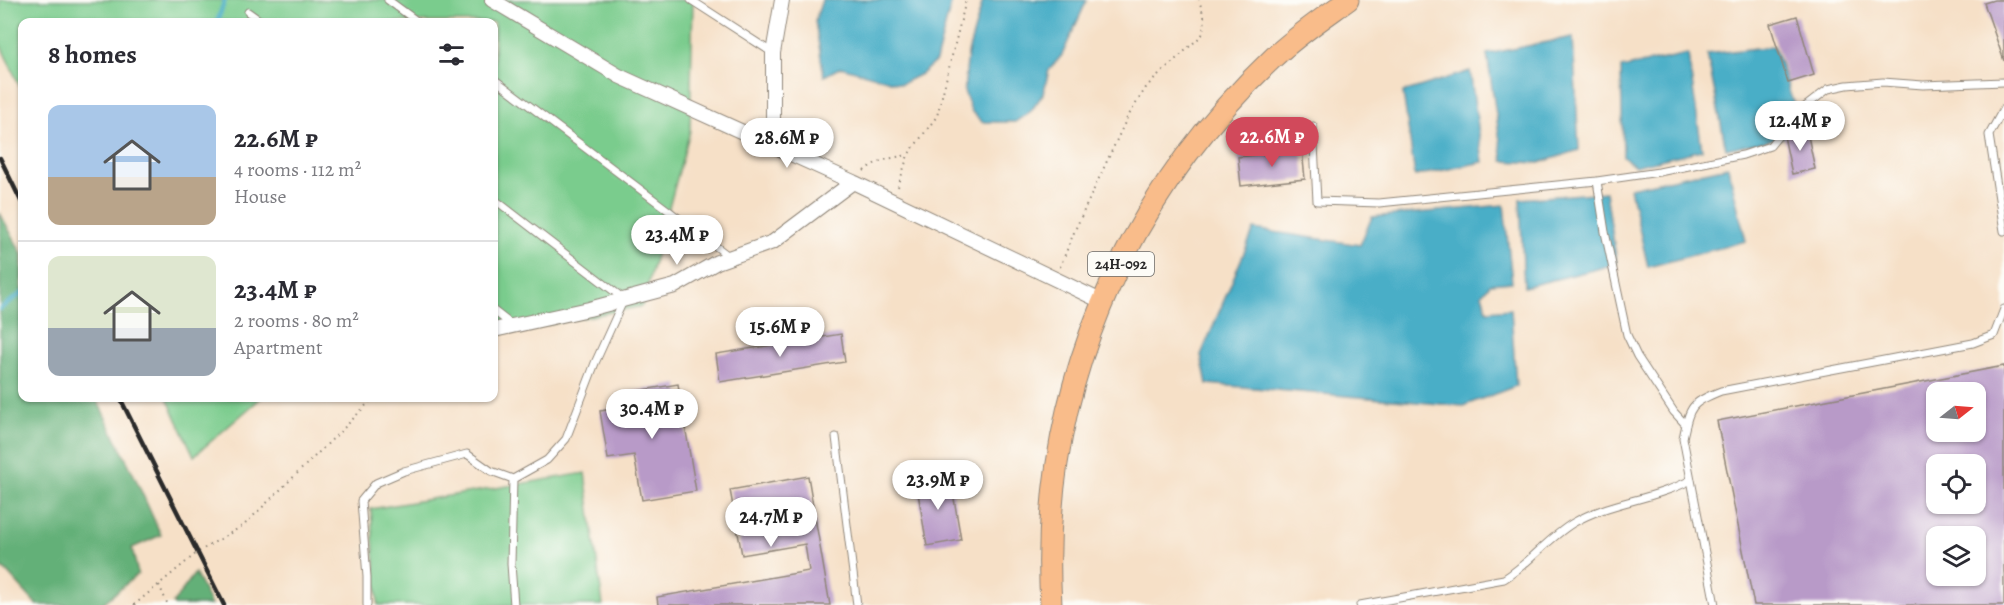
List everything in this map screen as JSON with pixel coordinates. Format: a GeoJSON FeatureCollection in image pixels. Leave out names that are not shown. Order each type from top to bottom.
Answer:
{"type":"FeatureCollection","features":[{"type":"Feature","properties":{"kind":"main road","name":"24Н-092"},"geometry":{"type":"LineString","coordinates":[[1051,605],[1049,550],[1052,509],[1060,447],[1070,399],[1084,348],[1102,302],[1127,249],[1158,196],[1198,141],[1234,98],[1274,57],[1315,23],[1348,0]]}},
{"type":"Feature","properties":{"kind":"street"},"geometry":{"type":"LineString","coordinates":[[492,0],[619,76],[853,182],[1102,302]]}},
{"type":"Feature","properties":{"kind":"street"},"geometry":{"type":"LineString","coordinates":[[773,146],[773,53],[782,0]]}},
{"type":"Feature","properties":{"kind":"street"},"geometry":{"type":"LineString","coordinates":[[498,329],[675,286],[717,262],[773,242],[853,182]]}},
{"type":"Feature","properties":{"kind":"lane"},"geometry":{"type":"LineString","coordinates":[[388,0],[413,18]]}},
{"type":"Feature","properties":{"kind":"lane"},"geometry":{"type":"LineString","coordinates":[[691,0],[773,53]]}},
{"type":"Feature","properties":{"kind":"lane"},"geometry":{"type":"LineString","coordinates":[[248,12],[256,18]]}},
{"type":"Feature","properties":{"kind":"lane"},"geometry":{"type":"LineString","coordinates":[[498,82],[730,257]]}},
{"type":"Feature","properties":{"kind":"lane"},"geometry":{"type":"LineString","coordinates":[[1313,126],[1317,201],[1379,203],[1597,181],[1659,172],[1743,155],[1770,146],[1797,113],[1828,89],[1847,85],[1883,82],[1923,85],[2004,82]]}},
{"type":"Feature","properties":{"kind":"lane"},"geometry":{"type":"LineString","coordinates":[[2004,108],[1989,135],[2004,231]]}},
{"type":"Feature","properties":{"kind":"lane"},"geometry":{"type":"LineString","coordinates":[[1597,181],[1605,232],[1627,335],[1637,356],[1661,393],[1686,425]]}},
{"type":"Feature","properties":{"kind":"lane"},"geometry":{"type":"LineString","coordinates":[[367,605],[361,501],[376,483],[404,471],[466,454],[491,471],[513,479],[547,460],[566,439],[595,363],[624,299],[498,202]]}},
{"type":"Feature","properties":{"kind":"lane"},"geometry":{"type":"LineString","coordinates":[[1715,605],[1683,438],[1688,412],[1701,399],[1721,391],[1973,343],[1994,335],[2004,309]]}},
{"type":"Feature","properties":{"kind":"lane"},"geometry":{"type":"LineString","coordinates":[[498,314],[513,326]]}},
{"type":"Feature","properties":{"kind":"lane"},"geometry":{"type":"LineString","coordinates":[[836,436],[857,605]]}},
{"type":"Feature","properties":{"kind":"lane"},"geometry":{"type":"LineString","coordinates":[[513,479],[511,564],[514,605]]}},
{"type":"Feature","properties":{"kind":"lane"},"geometry":{"type":"LineString","coordinates":[[1360,605],[1504,579],[1522,568],[1549,540],[1574,523],[1614,505],[1664,491],[1691,480]]}},
{"type":"Feature","properties":{"kind":"path"},"geometry":{"type":"LineString","coordinates":[[895,202],[898,184],[908,155],[937,116],[966,0]]}},
{"type":"Feature","properties":{"kind":"path"},"geometry":{"type":"LineString","coordinates":[[1058,281],[1058,271],[1075,230],[1127,118],[1147,86],[1202,35],[1205,20],[1199,0]]}},
{"type":"Feature","properties":{"kind":"path"},"geometry":{"type":"LineString","coordinates":[[853,182],[870,166],[883,160],[908,155]]}},
{"type":"Feature","properties":{"kind":"path"},"geometry":{"type":"LineString","coordinates":[[134,605],[198,552],[244,525],[369,402]]}},
{"type":"Feature","properties":{"kind":"path"},"geometry":{"type":"LineString","coordinates":[[159,585],[168,605]]}},
{"type":"Feature","properties":{"kind":"green space"},"geometry":{"type":"Polygon","coordinates":[[[0,0],[693,0],[690,131],[642,306],[498,334],[498,18],[18,18],[18,82],[0,44],[0,0]]]}},
{"type":"Feature","properties":{"kind":"green space"},"geometry":{"type":"Polygon","coordinates":[[[0,213],[18,247],[18,402],[98,402],[161,535],[132,548],[138,574],[101,605],[37,605],[5,570],[0,568],[0,213]]]}},
{"type":"Feature","properties":{"kind":"green space"},"geometry":{"type":"Polygon","coordinates":[[[169,402],[256,402],[194,456],[169,402]]]}},
{"type":"Feature","properties":{"kind":"green space"},"geometry":{"type":"Polygon","coordinates":[[[585,473],[603,605],[378,605],[371,509],[585,473]]]}},
{"type":"Feature","properties":{"kind":"green space"},"geometry":{"type":"Polygon","coordinates":[[[195,573],[211,605],[174,605],[173,603],[195,573]]]}},
{"type":"Feature","properties":{"kind":"water"},"geometry":{"type":"Polygon","coordinates":[[[822,0],[952,0],[936,61],[921,74],[901,84],[841,67],[824,76],[815,21],[822,0]]]}},
{"type":"Feature","properties":{"kind":"water"},"geometry":{"type":"Polygon","coordinates":[[[983,0],[1087,0],[1062,55],[1049,70],[1043,94],[1031,111],[1015,122],[982,122],[971,111],[964,91],[968,53],[983,0]]]}},
{"type":"Feature","properties":{"kind":"water"},"geometry":{"type":"Polygon","coordinates":[[[1573,37],[1579,150],[1539,163],[1503,161],[1487,54],[1573,37]]]}},
{"type":"Feature","properties":{"kind":"water"},"geometry":{"type":"Polygon","coordinates":[[[1774,46],[1799,120],[1784,137],[1726,149],[1707,54],[1774,46]]]}},
{"type":"Feature","properties":{"kind":"water"},"geometry":{"type":"Polygon","coordinates":[[[1688,54],[1702,150],[1635,166],[1623,156],[1621,68],[1688,54]]]}},
{"type":"Feature","properties":{"kind":"water"},"geometry":{"type":"Polygon","coordinates":[[[1470,71],[1483,162],[1415,176],[1403,92],[1470,71]]]}},
{"type":"Feature","properties":{"kind":"water"},"geometry":{"type":"Polygon","coordinates":[[[1728,167],[1746,241],[1648,267],[1630,188],[1728,167]]]}},
{"type":"Feature","properties":{"kind":"water"},"geometry":{"type":"Polygon","coordinates":[[[1606,192],[1617,264],[1524,287],[1520,199],[1606,192]]]}},
{"type":"Feature","properties":{"kind":"water"},"geometry":{"type":"Polygon","coordinates":[[[1504,205],[1512,282],[1490,284],[1482,294],[1487,311],[1511,309],[1516,386],[1463,406],[1207,384],[1201,355],[1254,229],[1360,245],[1372,217],[1504,205]]]}},
{"type":"Feature","properties":{"kind":"building"},"geometry":{"type":"Polygon","coordinates":[[[2004,0],[2004,61],[1984,3],[2004,0]]]}},
{"type":"Feature","properties":{"kind":"building"},"geometry":{"type":"Polygon","coordinates":[[[1797,16],[1814,75],[1788,83],[1770,24],[1797,16]]]}},
{"type":"Feature","properties":{"kind":"building"},"geometry":{"type":"Polygon","coordinates":[[[1807,131],[1815,169],[1792,174],[1784,136],[1807,131]]]}},
{"type":"Feature","properties":{"kind":"building"},"geometry":{"type":"Polygon","coordinates":[[[1302,150],[1305,179],[1241,186],[1238,157],[1302,150]]]}},
{"type":"Feature","properties":{"kind":"building"},"geometry":{"type":"Polygon","coordinates":[[[841,334],[845,362],[720,382],[716,354],[841,334]]]}},
{"type":"Feature","properties":{"kind":"building"},"geometry":{"type":"Polygon","coordinates":[[[2004,366],[2004,605],[1754,605],[1717,421],[2004,366]]]}},
{"type":"Feature","properties":{"kind":"building"},"geometry":{"type":"Polygon","coordinates":[[[678,384],[696,491],[642,500],[634,455],[608,459],[600,411],[626,407],[624,393],[678,384]]]}},
{"type":"Feature","properties":{"kind":"building"},"geometry":{"type":"Polygon","coordinates":[[[950,475],[961,540],[927,546],[916,481],[950,475]]]}},
{"type":"Feature","properties":{"kind":"building"},"geometry":{"type":"Polygon","coordinates":[[[808,476],[830,605],[658,605],[657,597],[809,571],[805,544],[742,555],[730,490],[808,476]]]}},
{"type":"Feature","properties":{"kind":"waterway"},"geometry":{"type":"LineString","coordinates":[[218,18],[225,0]]}},
{"type":"Feature","properties":{"kind":"waterway"},"geometry":{"type":"LineString","coordinates":[[0,309],[18,296]]}},
{"type":"Feature","properties":{"kind":"railway"},"geometry":{"type":"LineString","coordinates":[[0,158],[18,195]]}},
{"type":"Feature","properties":{"kind":"railway"},"geometry":{"type":"LineString","coordinates":[[122,402],[224,605]]}}]}
